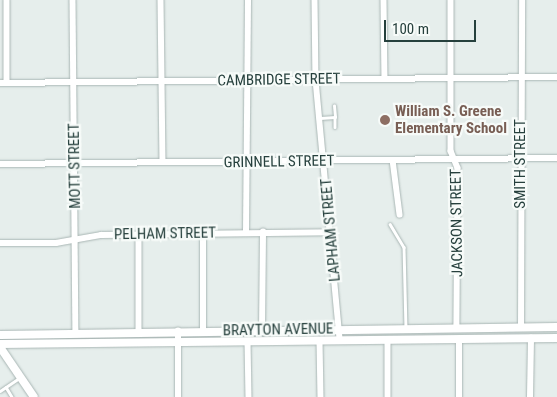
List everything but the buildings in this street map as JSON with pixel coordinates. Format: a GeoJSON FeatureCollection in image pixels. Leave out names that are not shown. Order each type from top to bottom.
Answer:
{"type":"FeatureCollection","features":[{"type":"Feature","properties":{"kind":"main road","name":"BRAYTON AVENUE"},"geometry":{"type":"LineString","coordinates":[[0,335],[202,330],[557,327]]}},
{"type":"Feature","properties":{"kind":"main road","name":"BRAYTON AVENUE"},"geometry":{"type":"LineString","coordinates":[[0,346],[557,338]]}},
{"type":"Feature","properties":{"kind":"main road"},"geometry":{"type":"LineString","coordinates":[[0,346],[30,395]]}},
{"type":"Feature","properties":{"kind":"street"},"geometry":{"type":"LineString","coordinates":[[6,0],[7,82]]}},
{"type":"Feature","properties":{"kind":"street","name":"MOTT STREET"},"geometry":{"type":"LineString","coordinates":[[73,0],[72,82],[76,163],[76,332]]}},
{"type":"Feature","properties":{"kind":"street"},"geometry":{"type":"LineString","coordinates":[[161,0],[163,162]]}},
{"type":"Feature","properties":{"kind":"street"},"geometry":{"type":"LineString","coordinates":[[246,232],[249,81],[248,0]]}},
{"type":"Feature","properties":{"kind":"street","name":"LAPHAM STREET"},"geometry":{"type":"LineString","coordinates":[[315,0],[316,80],[325,161],[340,340]]}},
{"type":"Feature","properties":{"kind":"street"},"geometry":{"type":"LineString","coordinates":[[384,0],[385,79]]}},
{"type":"Feature","properties":{"kind":"street","name":"JACKSON STREET"},"geometry":{"type":"LineString","coordinates":[[451,0],[451,151],[458,168],[459,213],[457,328]]}},
{"type":"Feature","properties":{"kind":"street","name":"SMITH STREET"},"geometry":{"type":"LineString","coordinates":[[521,327],[522,0]]}},
{"type":"Feature","properties":{"kind":"street","name":"CAMBRIDGE STREET"},"geometry":{"type":"LineString","coordinates":[[0,82],[557,77]]}},
{"type":"Feature","properties":{"kind":"street","name":"GRINNELL STREET"},"geometry":{"type":"LineString","coordinates":[[0,164],[557,158]]}},
{"type":"Feature","properties":{"kind":"street"},"geometry":{"type":"LineString","coordinates":[[393,160],[400,215]]}},
{"type":"Feature","properties":{"kind":"street"},"geometry":{"type":"LineString","coordinates":[[262,330],[263,232]]}},
{"type":"Feature","properties":{"kind":"street","name":"PELHAM STREET"},"geometry":{"type":"LineString","coordinates":[[0,243],[56,243],[76,238],[139,234],[331,232]]}},
{"type":"Feature","properties":{"kind":"street"},"geometry":{"type":"LineString","coordinates":[[139,234],[140,331]]}},
{"type":"Feature","properties":{"kind":"street"},"geometry":{"type":"LineString","coordinates":[[202,330],[203,234]]}},
{"type":"Feature","properties":{"kind":"street"},"geometry":{"type":"LineString","coordinates":[[178,331],[178,397]]}},
{"type":"Feature","properties":{"kind":"street"},"geometry":{"type":"LineString","coordinates":[[530,397],[531,338]]}},
{"type":"Feature","properties":{"kind":"street"},"geometry":{"type":"LineString","coordinates":[[459,339],[459,397]]}},
{"type":"Feature","properties":{"kind":"street"},"geometry":{"type":"LineString","coordinates":[[320,340],[321,397]]}},
{"type":"Feature","properties":{"kind":"street"},"geometry":{"type":"LineString","coordinates":[[388,340],[388,397]]}},
{"type":"Feature","properties":{"kind":"street"},"geometry":{"type":"LineString","coordinates":[[248,341],[249,397]]}},
{"type":"Feature","properties":{"kind":"lane"},"geometry":{"type":"LineString","coordinates":[[334,106],[335,127]]}},
{"type":"Feature","properties":{"kind":"lane"},"geometry":{"type":"LineString","coordinates":[[320,118],[334,117]]}},
{"type":"Feature","properties":{"kind":"lane"},"geometry":{"type":"LineString","coordinates":[[390,224],[404,247],[406,328]]}},
{"type":"Feature","properties":{"kind":"lane"},"geometry":{"type":"LineString","coordinates":[[0,391],[20,377]]}},
{"type":"Feature","properties":{"kind":"lane"},"geometry":{"type":"LineString","coordinates":[[6,387],[12,397]]}},
{"type":"Feature","properties":{"kind":"place","name":"William S. Greene Elementary School"},"geometry":{"type":"Point","coordinates":[385,120]}}]}
